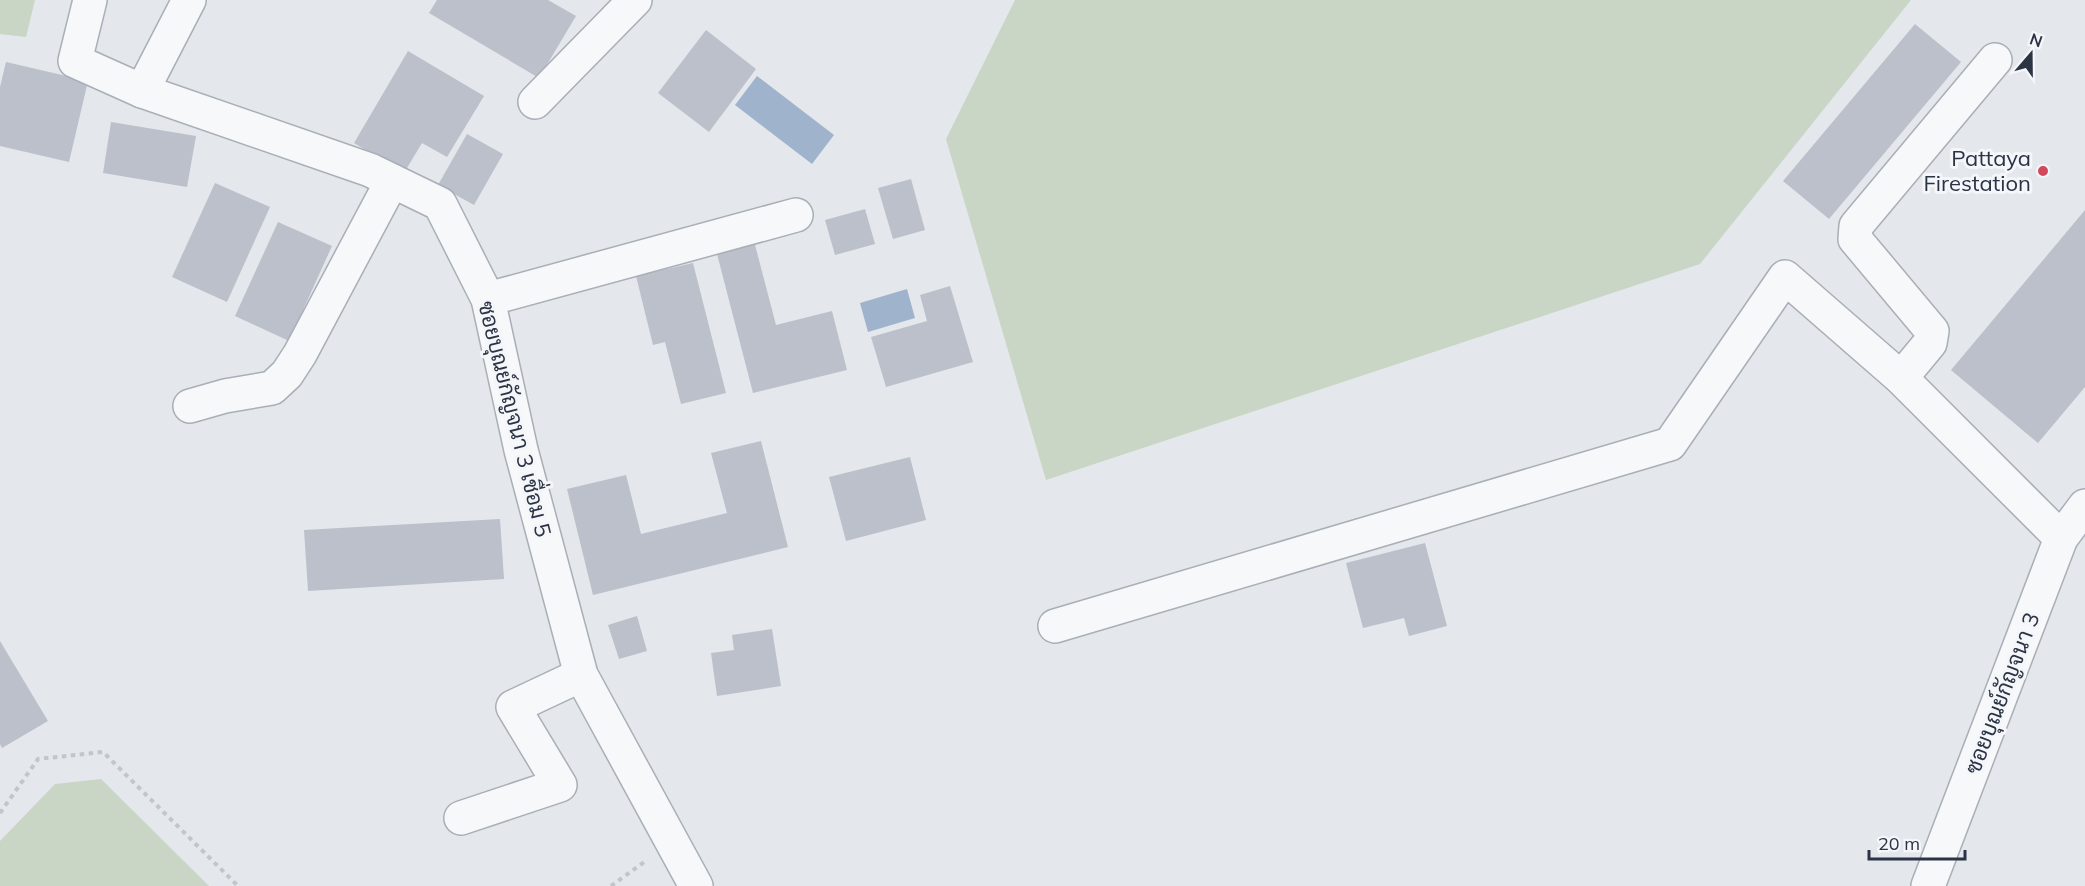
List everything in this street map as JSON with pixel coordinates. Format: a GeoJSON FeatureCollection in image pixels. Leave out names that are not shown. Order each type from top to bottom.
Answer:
{"type":"FeatureCollection","features":[{"type":"Feature","properties":{"kind":"street","name":"ซอยบุณย์กัญจนา 3 เชื่อม 5"},"geometry":{"type":"LineString","coordinates":[[90,0],[75,61],[142,91],[370,170],[440,204],[488,299],[521,450],[581,675],[696,886]]}},
{"type":"Feature","properties":{"kind":"street"},"geometry":{"type":"LineString","coordinates":[[142,91],[189,0]]}},
{"type":"Feature","properties":{"kind":"street"},"geometry":{"type":"LineString","coordinates":[[535,102],[635,0]]}},
{"type":"Feature","properties":{"kind":"street"},"geometry":{"type":"LineString","coordinates":[[1901,378],[1930,343],[1932,331],[1855,240],[1856,226],[1995,60]]}},
{"type":"Feature","properties":{"kind":"street"},"geometry":{"type":"LineString","coordinates":[[190,406],[225,396],[272,388],[287,374],[300,354],[392,180]]}},
{"type":"Feature","properties":{"kind":"street"},"geometry":{"type":"LineString","coordinates":[[488,299],[796,215]]}},
{"type":"Feature","properties":{"kind":"street"},"geometry":{"type":"LineString","coordinates":[[1055,626],[1670,444],[1785,278],[1901,378],[2061,538]]}},
{"type":"Feature","properties":{"kind":"street","name":"ซอยบุณย์กัญจนา 3"},"geometry":{"type":"LineString","coordinates":[[1928,886],[2061,538],[2085,506]]}},
{"type":"Feature","properties":{"kind":"street"},"geometry":{"type":"LineString","coordinates":[[461,818],[560,785],[513,707],[581,675]]}},
{"type":"Feature","properties":{"kind":"path"},"geometry":{"type":"LineString","coordinates":[[0,813],[38,759],[103,752],[238,886]]}},
{"type":"Feature","properties":{"kind":"path"},"geometry":{"type":"LineString","coordinates":[[611,886],[671,843]]}},
{"type":"Feature","properties":{"kind":"green space"},"geometry":{"type":"Polygon","coordinates":[[[0,0],[35,0],[26,37],[0,34],[0,0]]]}},
{"type":"Feature","properties":{"kind":"green space"},"geometry":{"type":"Polygon","coordinates":[[[1015,0],[1911,0],[1700,264],[1046,480],[946,139],[1015,0]]]}},
{"type":"Feature","properties":{"kind":"green space"},"geometry":{"type":"Polygon","coordinates":[[[101,779],[209,886],[0,886],[0,841],[55,784],[101,779]]]}},
{"type":"Feature","properties":{"kind":"water"},"geometry":{"type":"Polygon","coordinates":[[[757,76],[834,135],[812,164],[735,105],[757,76]]]}},
{"type":"Feature","properties":{"kind":"water"},"geometry":{"type":"Polygon","coordinates":[[[907,289],[915,318],[868,332],[860,303],[907,289]]]}},
{"type":"Feature","properties":{"kind":"building"},"geometry":{"type":"Polygon","coordinates":[[[437,0],[548,0],[576,16],[539,78],[429,13],[437,0]]]}},
{"type":"Feature","properties":{"kind":"building"},"geometry":{"type":"Polygon","coordinates":[[[1915,24],[1961,62],[1829,219],[1783,181],[1915,24]]]}},
{"type":"Feature","properties":{"kind":"building"},"geometry":{"type":"Polygon","coordinates":[[[706,30],[756,69],[709,132],[658,93],[706,30]]]}},
{"type":"Feature","properties":{"kind":"building"},"geometry":{"type":"Polygon","coordinates":[[[408,51],[484,96],[447,157],[422,143],[404,173],[354,143],[408,51]]]}},
{"type":"Feature","properties":{"kind":"building"},"geometry":{"type":"Polygon","coordinates":[[[6,62],[88,81],[69,162],[0,146],[0,87],[6,62]]]}},
{"type":"Feature","properties":{"kind":"building"},"geometry":{"type":"Polygon","coordinates":[[[111,122],[196,136],[187,187],[103,173],[111,122]]]}},
{"type":"Feature","properties":{"kind":"building"},"geometry":{"type":"Polygon","coordinates":[[[467,134],[503,154],[474,205],[438,185],[467,134]]]}},
{"type":"Feature","properties":{"kind":"building"},"geometry":{"type":"Polygon","coordinates":[[[911,179],[925,230],[893,239],[878,188],[911,179]]]}},
{"type":"Feature","properties":{"kind":"building"},"geometry":{"type":"Polygon","coordinates":[[[215,183],[270,207],[227,302],[172,277],[215,183]]]}},
{"type":"Feature","properties":{"kind":"building"},"geometry":{"type":"Polygon","coordinates":[[[865,209],[875,244],[835,255],[825,220],[865,209]]]}},
{"type":"Feature","properties":{"kind":"building"},"geometry":{"type":"Polygon","coordinates":[[[2085,210],[2085,387],[2038,443],[1951,370],[2085,210]]]}},
{"type":"Feature","properties":{"kind":"building"},"geometry":{"type":"Polygon","coordinates":[[[278,222],[332,246],[289,341],[235,316],[278,222]]]}},
{"type":"Feature","properties":{"kind":"building"},"geometry":{"type":"Polygon","coordinates":[[[754,241],[776,325],[832,311],[847,370],[753,393],[716,250],[754,241]]]}},
{"type":"Feature","properties":{"kind":"building"},"geometry":{"type":"Polygon","coordinates":[[[693,263],[726,393],[681,404],[665,342],[653,345],[636,276],[693,263]]]}},
{"type":"Feature","properties":{"kind":"building"},"geometry":{"type":"Polygon","coordinates":[[[950,286],[973,362],[886,387],[871,337],[927,321],[920,295],[950,286]]]}},
{"type":"Feature","properties":{"kind":"building"},"geometry":{"type":"Polygon","coordinates":[[[761,441],[788,547],[593,595],[567,489],[626,475],[641,534],[727,513],[711,453],[761,441]]]}},
{"type":"Feature","properties":{"kind":"building"},"geometry":{"type":"Polygon","coordinates":[[[910,457],[926,520],[846,541],[829,477],[910,457]]]}},
{"type":"Feature","properties":{"kind":"building"},"geometry":{"type":"Polygon","coordinates":[[[500,519],[504,579],[308,591],[304,530],[500,519]]]}},
{"type":"Feature","properties":{"kind":"building"},"geometry":{"type":"Polygon","coordinates":[[[1425,543],[1447,626],[1409,636],[1404,618],[1363,628],[1346,563],[1425,543]]]}},
{"type":"Feature","properties":{"kind":"building"},"geometry":{"type":"Polygon","coordinates":[[[637,616],[647,651],[619,659],[608,625],[637,616]]]}},
{"type":"Feature","properties":{"kind":"building"},"geometry":{"type":"Polygon","coordinates":[[[772,629],[781,686],[717,696],[711,653],[734,650],[732,635],[772,629]]]}},
{"type":"Feature","properties":{"kind":"building"},"geometry":{"type":"Polygon","coordinates":[[[0,641],[48,721],[2,748],[0,744],[0,641]]]}},
{"type":"Feature","properties":{"kind":"place","name":"Pattaya Firestation"},"geometry":{"type":"Point","coordinates":[2043,171]}}]}
